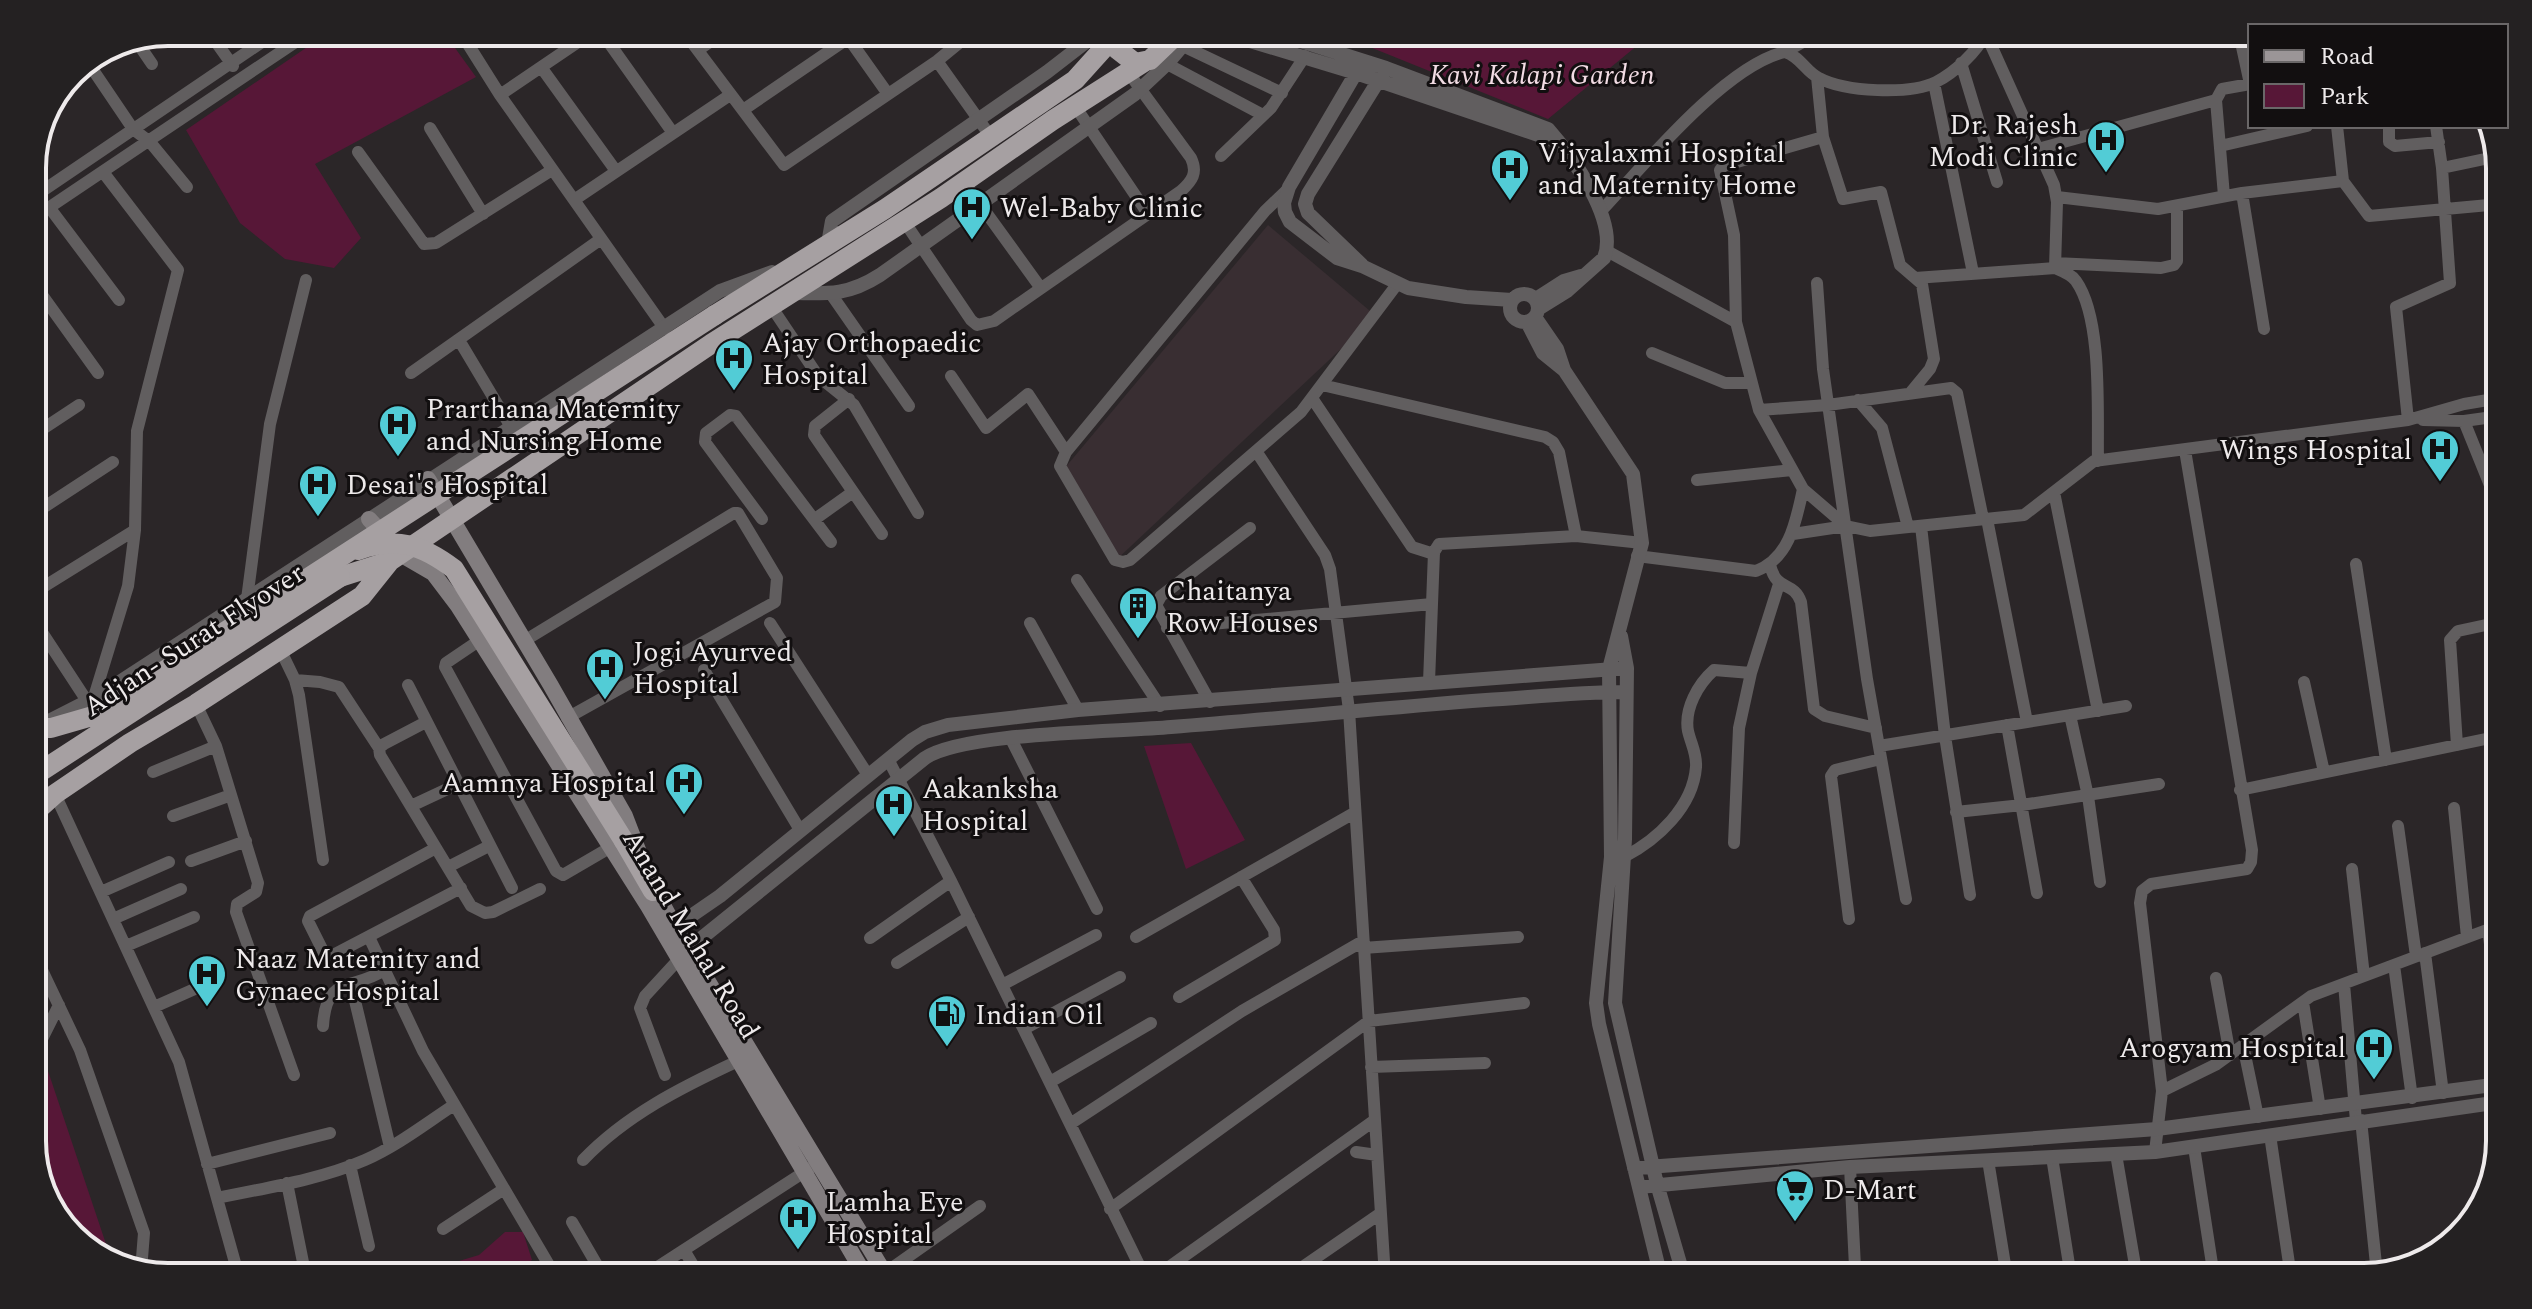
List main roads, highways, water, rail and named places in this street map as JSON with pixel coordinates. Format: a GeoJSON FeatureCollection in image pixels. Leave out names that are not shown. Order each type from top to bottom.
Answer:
{"type":"FeatureCollection","features":[{"type":"Feature","properties":{"kind":"highway","name":"Adjan- Surat Flyover"},"geometry":{"type":"LineString","coordinates":[[46,728],[96,715],[828,244],[1075,80],[1105,46]]}},
{"type":"Feature","properties":{"kind":"highway"},"geometry":{"type":"LineString","coordinates":[[1117,46],[1136,67]]}},
{"type":"Feature","properties":{"kind":"highway"},"geometry":{"type":"LineString","coordinates":[[46,803],[130,743],[362,596],[396,558],[452,520],[771,306],[964,182],[1075,106],[1172,46]]}},
{"type":"Feature","properties":{"kind":"highway"},"geometry":{"type":"LineString","coordinates":[[1047,72],[1060,90]]}},
{"type":"Feature","properties":{"kind":"highway"},"geometry":{"type":"LineString","coordinates":[[339,556],[375,544],[402,543],[422,548],[454,569],[618,844],[653,891]]}},
{"type":"Feature","properties":{"kind":"highway","name":"Adjan- Surat Flyover"},"geometry":{"type":"LineString","coordinates":[[46,768],[340,577],[396,558]]}},
{"type":"Feature","properties":{"kind":"main road","name":"Anand Mahal Road"},"geometry":{"type":"LineString","coordinates":[[428,479],[567,718],[580,734],[625,816],[653,891],[738,1061],[877,1263]]}},
{"type":"Feature","properties":{"kind":"main road","name":"Anand Mahal Road"},"geometry":{"type":"LineString","coordinates":[[369,519],[396,558],[433,573],[618,844],[681,944],[810,1168],[859,1263]]}},
{"type":"Feature","properties":{"kind":"place","name":"Dr. Rajesh Modi Clinic"},"geometry":{"type":"Point","coordinates":[2106,174]}},
{"type":"Feature","properties":{"kind":"place","name":"Vijyalaxmi Hospital and Maternity Home"},"geometry":{"type":"Point","coordinates":[1510,202]}},
{"type":"Feature","properties":{"kind":"place","name":"Wel-Baby Clinic"},"geometry":{"type":"Point","coordinates":[972,241]}},
{"type":"Feature","properties":{"kind":"place","name":"Ajay Orthopaedic Hospital"},"geometry":{"type":"Point","coordinates":[734,392]}},
{"type":"Feature","properties":{"kind":"place","name":"Prarthana Maternity and Nursing Home"},"geometry":{"type":"Point","coordinates":[398,458]}},
{"type":"Feature","properties":{"kind":"place","name":"Wings Hospital"},"geometry":{"type":"Point","coordinates":[2440,483]}},
{"type":"Feature","properties":{"kind":"place","name":"Desai's Hospital"},"geometry":{"type":"Point","coordinates":[318,518]}},
{"type":"Feature","properties":{"kind":"place","name":"Chaitanya Row Houses"},"geometry":{"type":"Point","coordinates":[1138,640]}},
{"type":"Feature","properties":{"kind":"place","name":"Jogi Ayurved Hospital"},"geometry":{"type":"Point","coordinates":[605,701]}},
{"type":"Feature","properties":{"kind":"place","name":"Aamnya Hospital"},"geometry":{"type":"Point","coordinates":[684,816]}},
{"type":"Feature","properties":{"kind":"place","name":"Aakanksha Hospital"},"geometry":{"type":"Point","coordinates":[894,838]}},
{"type":"Feature","properties":{"kind":"place","name":"Naaz Maternity and Gynaec Hospital"},"geometry":{"type":"Point","coordinates":[207,1008]}},
{"type":"Feature","properties":{"kind":"place","name":"Indian Oil"},"geometry":{"type":"Point","coordinates":[947,1048]}},
{"type":"Feature","properties":{"kind":"place","name":"Arogyam Hospital"},"geometry":{"type":"Point","coordinates":[2374,1081]}},
{"type":"Feature","properties":{"kind":"place","name":"D-Mart"},"geometry":{"type":"Point","coordinates":[1795,1223]}},
{"type":"Feature","properties":{"kind":"place","name":"Lamha Eye Hospital"},"geometry":{"type":"Point","coordinates":[798,1251]}},
{"type":"Feature","properties":{"kind":"park label","name":"Kavi Kalapi Garden"},"geometry":{"type":"Point","coordinates":[1542,74]}}]}
